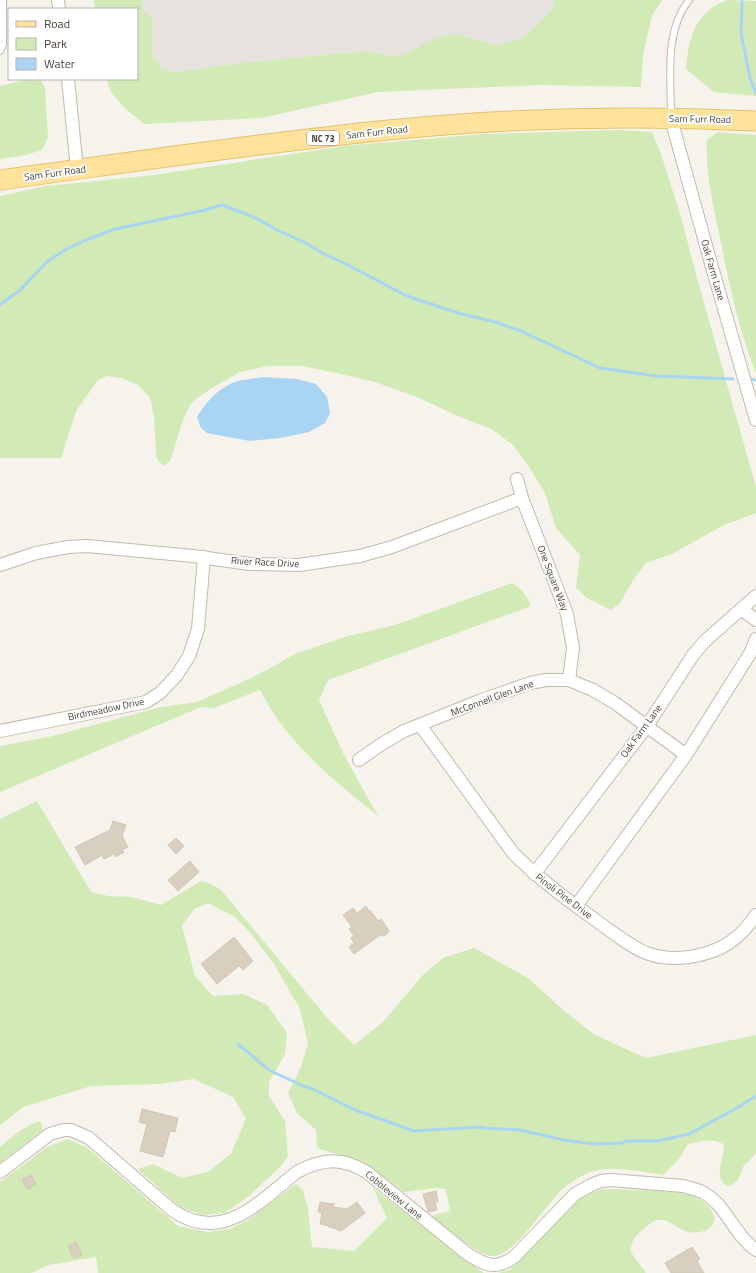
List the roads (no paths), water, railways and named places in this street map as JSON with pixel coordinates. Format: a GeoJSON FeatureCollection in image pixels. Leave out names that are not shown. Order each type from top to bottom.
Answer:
{"type":"FeatureCollection","features":[{"type":"Feature","properties":{"kind":"main road","name":"Sam Furr Road"},"geometry":{"type":"LineString","coordinates":[[0,180],[266,144],[379,131],[468,124],[544,120],[671,119],[756,121]]}},
{"type":"Feature","properties":{"kind":"street"},"geometry":{"type":"LineString","coordinates":[[68,80],[77,170]]}},
{"type":"Feature","properties":{"kind":"street","name":"Oak Farm Lane"},"geometry":{"type":"LineString","coordinates":[[671,119],[756,420]]}},
{"type":"Feature","properties":{"kind":"street","name":"One Square Way"},"geometry":{"type":"LineString","coordinates":[[517,480],[522,498],[567,614],[573,648],[569,680]]}},
{"type":"Feature","properties":{"kind":"street","name":"River Race Drive"},"geometry":{"type":"LineString","coordinates":[[0,565],[36,553],[68,547],[87,546],[204,557],[250,564],[300,565],[360,556],[392,547],[522,498]]}},
{"type":"Feature","properties":{"kind":"street","name":"Birdmeadow Drive"},"geometry":{"type":"LineString","coordinates":[[0,731],[146,702],[160,694],[177,675],[189,656],[198,629],[204,557]]}},
{"type":"Feature","properties":{"kind":"street","name":"Oak Farm Lane"},"geometry":{"type":"LineString","coordinates":[[534,874],[647,726],[693,655],[705,641],[756,596]]}},
{"type":"Feature","properties":{"kind":"street"},"geometry":{"type":"LineString","coordinates":[[741,609],[756,620]]}},
{"type":"Feature","properties":{"kind":"street"},"geometry":{"type":"LineString","coordinates":[[576,906],[686,755],[751,652],[756,639]]}},
{"type":"Feature","properties":{"kind":"street","name":"McConnell Glen Lane"},"geometry":{"type":"LineString","coordinates":[[359,760],[388,740],[420,725],[479,701],[530,683],[546,680],[569,680],[593,690],[615,703],[686,755]]}},
{"type":"Feature","properties":{"kind":"street","name":"Pinoli Pine Drive"},"geometry":{"type":"LineString","coordinates":[[420,725],[513,853],[553,890],[623,940],[649,954],[674,958],[709,952],[726,945],[738,936],[756,915]]}},
{"type":"Feature","properties":{"kind":"street","name":"Cobbleview Lane"},"geometry":{"type":"LineString","coordinates":[[0,1172],[50,1134],[64,1130],[71,1130],[88,1138],[182,1217],[193,1222],[213,1224],[222,1223],[239,1216],[304,1168],[329,1161],[340,1161],[368,1173],[465,1252],[486,1264],[494,1265],[515,1256],[575,1194],[592,1185],[602,1181],[611,1180],[683,1186],[694,1189],[711,1197],[718,1204],[745,1241],[756,1250]]}},
{"type":"Feature","properties":{"kind":"lane"},"geometry":{"type":"LineString","coordinates":[[0,51],[3,45],[3,0]]}},
{"type":"Feature","properties":{"kind":"lane"},"geometry":{"type":"LineString","coordinates":[[671,119],[671,41],[674,28],[680,14],[690,0]]}},
{"type":"Feature","properties":{"kind":"water"},"geometry":{"type":"Polygon","coordinates":[[[263,377],[297,379],[316,384],[327,397],[330,413],[325,423],[309,432],[280,438],[250,441],[207,433],[201,428],[197,417],[214,395],[231,383],[263,377]]]}},
{"type":"Feature","properties":{"kind":"waterway"},"geometry":{"type":"LineString","coordinates":[[742,1],[741,33],[750,78],[756,93]]}},
{"type":"Feature","properties":{"kind":"waterway"},"geometry":{"type":"LineString","coordinates":[[0,305],[20,290],[48,261],[68,248],[115,229],[201,211],[222,205],[254,217],[407,296],[458,313],[495,322],[521,331],[600,368],[657,376],[733,379]]}},
{"type":"Feature","properties":{"kind":"waterway"},"geometry":{"type":"LineString","coordinates":[[750,379],[756,380]]}},
{"type":"Feature","properties":{"kind":"waterway"},"geometry":{"type":"LineString","coordinates":[[238,1044],[269,1070],[303,1086],[311,1088],[355,1110],[414,1131],[480,1127],[520,1130],[564,1140],[594,1144],[622,1143],[625,1141],[657,1141],[689,1134],[756,1096]]}}]}
